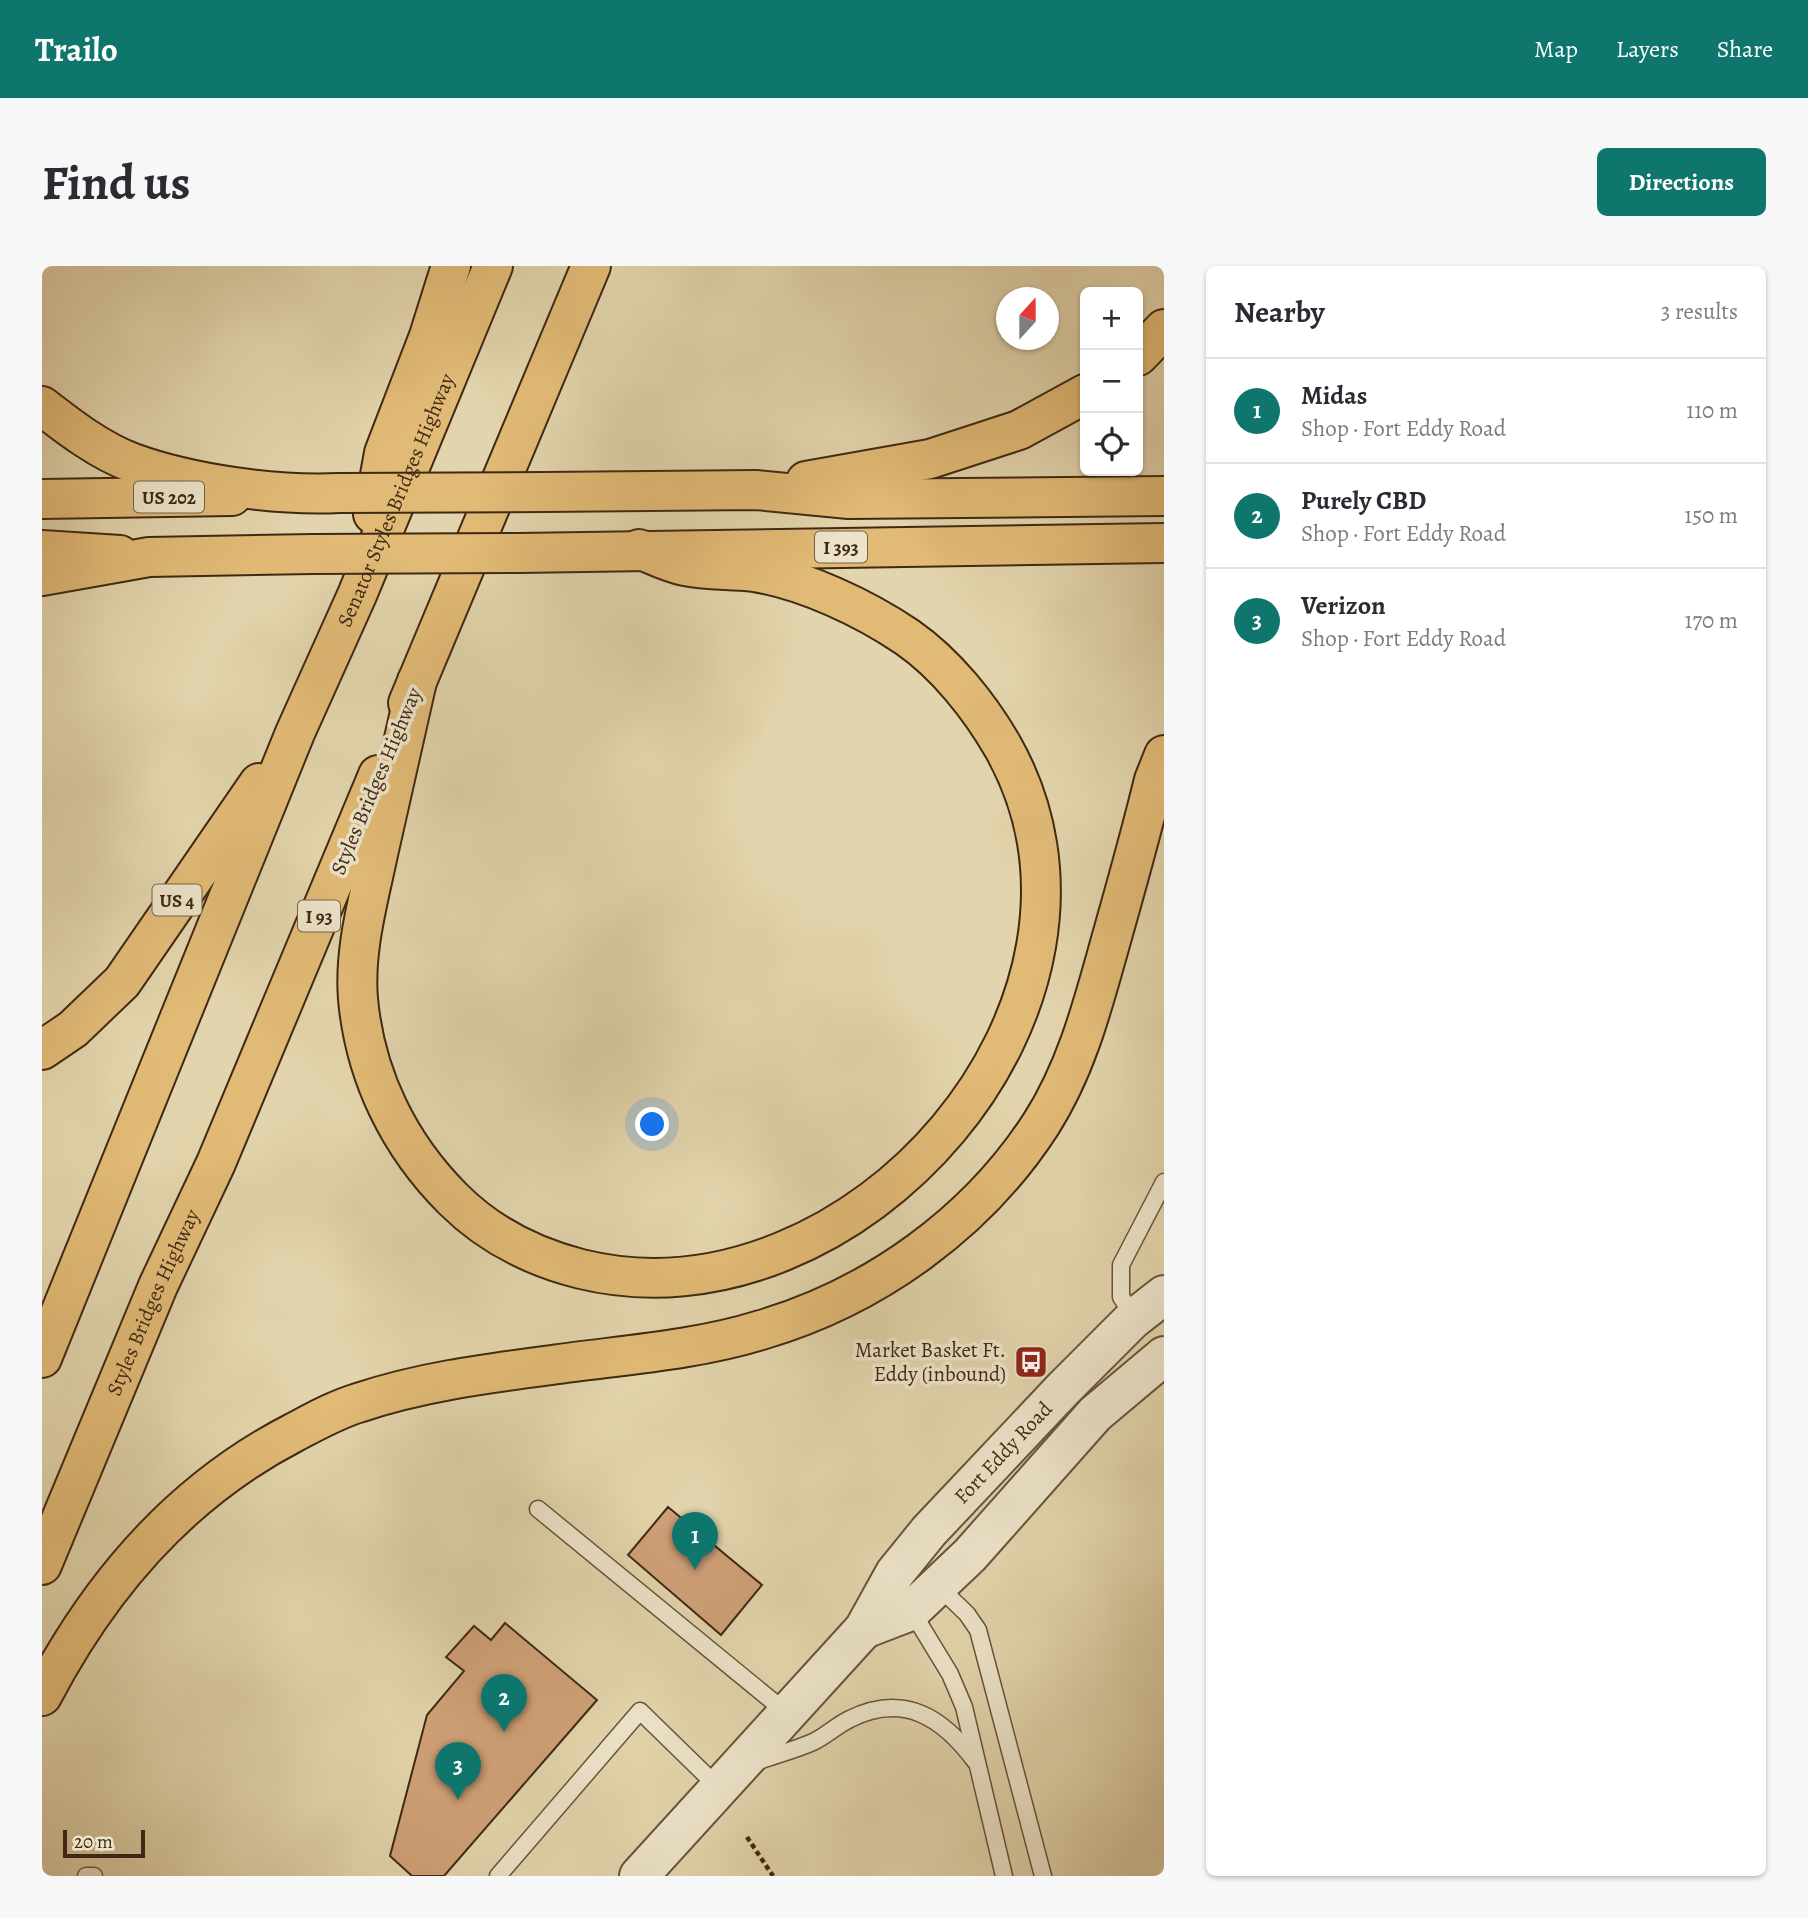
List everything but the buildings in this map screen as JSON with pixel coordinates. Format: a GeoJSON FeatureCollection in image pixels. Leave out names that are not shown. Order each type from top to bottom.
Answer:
{"type":"FeatureCollection","features":[{"type":"Feature","properties":{"kind":"main road"},"geometry":{"type":"LineString","coordinates":[[361,585],[384,453],[429,336],[451,266]]}},
{"type":"Feature","properties":{"kind":"main road","name":"Senator Styles Bridges Highway"},"geometry":{"type":"LineString","coordinates":[[295,733],[361,585],[493,266]]}},
{"type":"Feature","properties":{"kind":"main road","name":"Styles Bridges Highway"},"geometry":{"type":"LineString","coordinates":[[42,1565],[158,1286],[216,1163],[592,266]]}},
{"type":"Feature","properties":{"kind":"main road"},"geometry":{"type":"LineString","coordinates":[[1143,351],[1164,329]]}},
{"type":"Feature","properties":{"kind":"main road"},"geometry":{"type":"LineString","coordinates":[[756,490],[930,460],[1018,430],[1080,397]]}},
{"type":"Feature","properties":{"kind":"main road"},"geometry":{"type":"LineString","coordinates":[[42,406],[70,427],[133,463],[170,474],[297,495],[756,490],[849,499],[1164,496]]}},
{"type":"Feature","properties":{"kind":"main road","name":"US 202"},"geometry":{"type":"LineString","coordinates":[[42,499],[297,495]]}},
{"type":"Feature","properties":{"kind":"main road","name":"I 393"},"geometry":{"type":"LineString","coordinates":[[149,557],[1164,543]]}},
{"type":"Feature","properties":{"kind":"main road"},"geometry":{"type":"LineString","coordinates":[[42,550],[149,557]]}},
{"type":"Feature","properties":{"kind":"main road"},"geometry":{"type":"LineString","coordinates":[[417,681],[360,934],[358,997],[368,1059],[392,1118],[426,1172],[470,1216],[496,1234],[553,1262],[614,1277],[677,1278],[740,1267],[800,1245],[855,1215],[906,1176],[949,1130],[985,1078],[1014,1020],[1033,960],[1041,897],[1036,834],[1018,774],[987,719],[945,671],[909,639],[867,614],[793,583],[757,572],[686,567],[639,550]]}},
{"type":"Feature","properties":{"kind":"main road"},"geometry":{"type":"LineString","coordinates":[[42,576],[149,557]]}},
{"type":"Feature","properties":{"kind":"main road"},"geometry":{"type":"LineString","coordinates":[[42,1358],[295,733]]}},
{"type":"Feature","properties":{"kind":"main road","name":"US 4"},"geometry":{"type":"LineString","coordinates":[[42,1050],[73,1029],[122,982],[193,875],[295,733]]}},
{"type":"Feature","properties":{"kind":"main road"},"geometry":{"type":"LineString","coordinates":[[42,1696],[87,1617],[152,1538],[229,1470],[285,1437],[354,1404],[403,1389],[467,1377],[649,1352],[758,1332],[805,1315],[862,1289],[912,1258],[958,1221],[1012,1164],[1042,1123],[1072,1066],[1087,1026],[1154,780],[1164,755]]}},
{"type":"Feature","properties":{"kind":"street","name":"Fort Eddy Road"},"geometry":{"type":"LineString","coordinates":[[639,1876],[864,1629],[895,1573],[929,1531],[1046,1407],[1149,1307]]}},
{"type":"Feature","properties":{"kind":"street","name":"Fort Eddy Road"},"geometry":{"type":"LineString","coordinates":[[864,1629],[925,1598],[970,1555],[1095,1414],[1164,1356]]}},
{"type":"Feature","properties":{"kind":"lane"},"geometry":{"type":"LineString","coordinates":[[1149,1307],[1121,1297],[1121,1265],[1164,1182]]}},
{"type":"Feature","properties":{"kind":"lane"},"geometry":{"type":"LineString","coordinates":[[538,1509],[787,1713]]}},
{"type":"Feature","properties":{"kind":"lane"},"geometry":{"type":"LineString","coordinates":[[895,1573],[925,1598],[967,1614],[978,1630],[1044,1876]]}},
{"type":"Feature","properties":{"kind":"lane"},"geometry":{"type":"LineString","coordinates":[[895,1573],[925,1598],[964,1707],[1004,1876]]}},
{"type":"Feature","properties":{"kind":"lane"},"geometry":{"type":"LineString","coordinates":[[498,1876],[640,1711],[728,1778],[814,1742],[849,1719],[892,1707],[913,1711],[936,1720],[955,1735],[979,1768]]}},
{"type":"Feature","properties":{"kind":"lane"},"geometry":{"type":"LineString","coordinates":[[86,1876],[94,1876]]}},
{"type":"Feature","properties":{"kind":"path"},"geometry":{"type":"LineString","coordinates":[[747,1836],[773,1876]]}},
{"type":"Feature","properties":{"kind":"place","name":"Market Basket Ft. Eddy (inbound)"},"geometry":{"type":"Point","coordinates":[1031,1362]}},
{"type":"Feature","properties":{"kind":"place","name":"Midas"},"geometry":{"type":"Point","coordinates":[695,1570]}},
{"type":"Feature","properties":{"kind":"place","name":"Purely CBD"},"geometry":{"type":"Point","coordinates":[504,1732]}},
{"type":"Feature","properties":{"kind":"place","name":"Verizon"},"geometry":{"type":"Point","coordinates":[458,1800]}}]}
